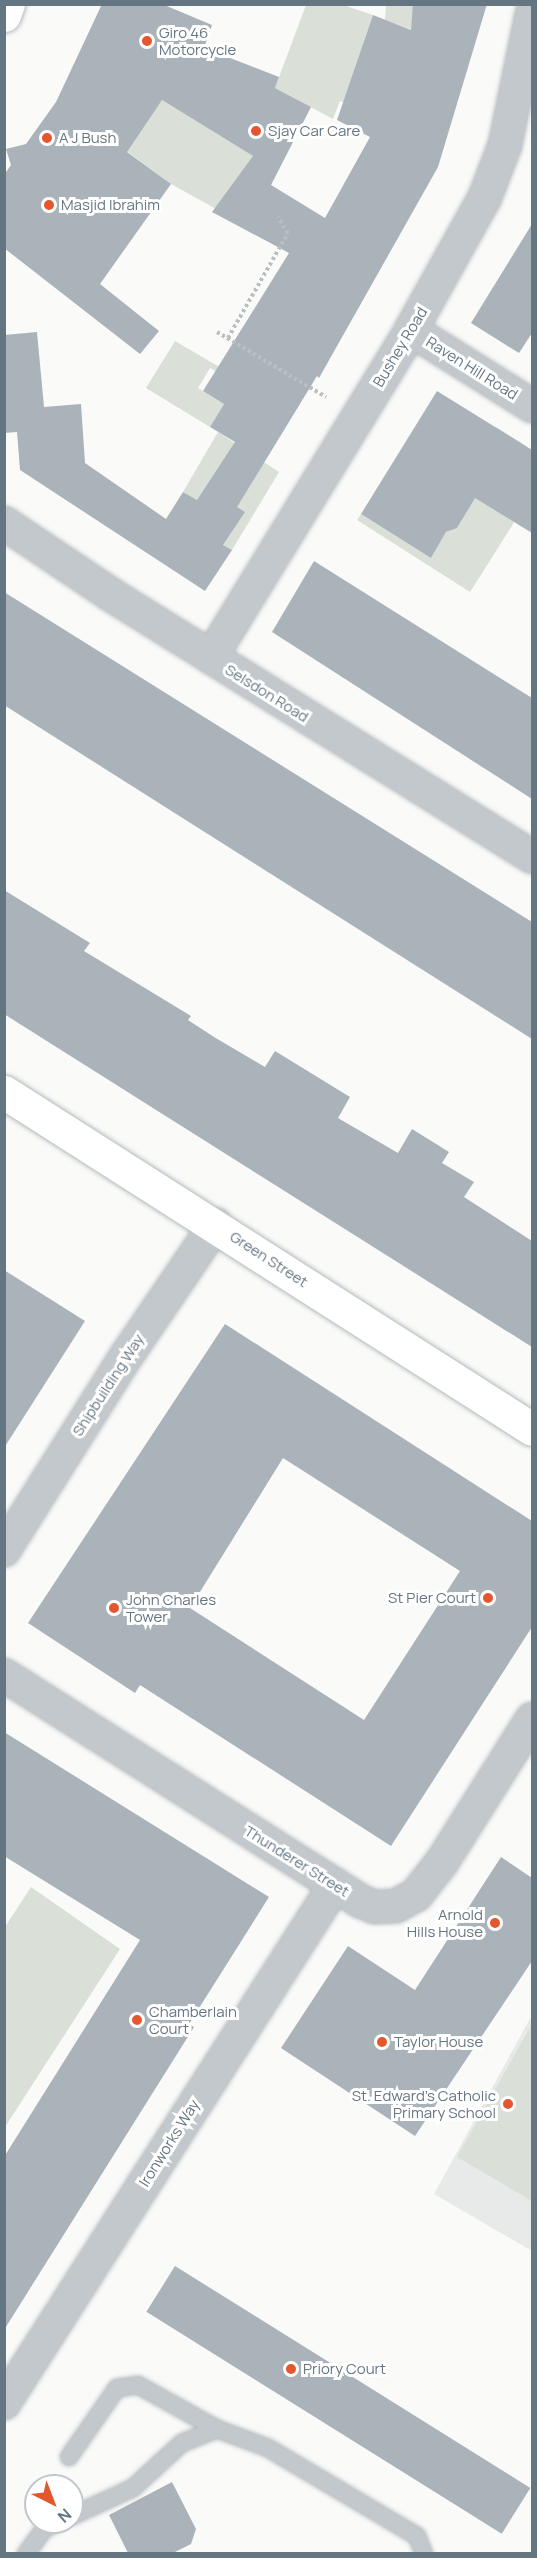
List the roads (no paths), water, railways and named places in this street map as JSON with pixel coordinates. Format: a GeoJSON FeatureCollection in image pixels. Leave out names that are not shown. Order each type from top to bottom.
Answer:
{"type":"FeatureCollection","features":[{"type":"Feature","properties":{"kind":"main road"},"geometry":{"type":"LineString","coordinates":[[4,15],[8,4]]}},
{"type":"Feature","properties":{"kind":"main road","name":"Green Street"},"geometry":{"type":"LineString","coordinates":[[4,1092],[216,1224],[532,1429]]}},
{"type":"Feature","properties":{"kind":"street","name":"Bushey Road"},"geometry":{"type":"LineString","coordinates":[[211,657],[411,330],[520,139],[532,14]]}},
{"type":"Feature","properties":{"kind":"street","name":"Raven Hill Road"},"geometry":{"type":"LineString","coordinates":[[411,330],[532,406]]}},
{"type":"Feature","properties":{"kind":"street","name":"Selsdon Road"},"geometry":{"type":"LineString","coordinates":[[4,523],[211,657],[532,857]]}},
{"type":"Feature","properties":{"kind":"street","name":"Shipbuilding Way"},"geometry":{"type":"LineString","coordinates":[[4,1550],[127,1355],[216,1224]]}},
{"type":"Feature","properties":{"kind":"street","name":"Thunderer Street"},"geometry":{"type":"LineString","coordinates":[[4,1675],[336,1885],[375,1907],[396,1906],[416,1895],[442,1862],[532,1719]]}},
{"type":"Feature","properties":{"kind":"street","name":"Ironworks Way"},"geometry":{"type":"LineString","coordinates":[[4,2403],[280,1967],[336,1885]]}},
{"type":"Feature","properties":{"kind":"lane"},"geometry":{"type":"LineString","coordinates":[[69,2457],[117,2388],[138,2385],[217,2429],[268,2448],[417,2536],[424,2553]]}},
{"type":"Feature","properties":{"kind":"lane"},"geometry":{"type":"LineString","coordinates":[[84,2510],[133,2488],[182,2444],[217,2429]]}},
{"type":"Feature","properties":{"kind":"lane"},"geometry":{"type":"LineString","coordinates":[[26,2553],[40,2534]]}},
{"type":"Feature","properties":{"kind":"place","name":"Giro 46 Motorcycle"},"geometry":{"type":"Point","coordinates":[147,41]}},
{"type":"Feature","properties":{"kind":"place","name":"Sjay Car Care"},"geometry":{"type":"Point","coordinates":[256,131]}},
{"type":"Feature","properties":{"kind":"place","name":"A J Bush"},"geometry":{"type":"Point","coordinates":[47,138]}},
{"type":"Feature","properties":{"kind":"place","name":"Masjid Ibrahim"},"geometry":{"type":"Point","coordinates":[49,205]}},
{"type":"Feature","properties":{"kind":"place","name":"St Pier Court"},"geometry":{"type":"Point","coordinates":[488,1598]}},
{"type":"Feature","properties":{"kind":"place","name":"John Charles Tower"},"geometry":{"type":"Point","coordinates":[114,1608]}},
{"type":"Feature","properties":{"kind":"place","name":"Arnold Hills House"},"geometry":{"type":"Point","coordinates":[495,1923]}},
{"type":"Feature","properties":{"kind":"place","name":"Chamberlain Court"},"geometry":{"type":"Point","coordinates":[137,2020]}},
{"type":"Feature","properties":{"kind":"place","name":"Taylor House"},"geometry":{"type":"Point","coordinates":[382,2042]}},
{"type":"Feature","properties":{"kind":"place","name":"St. Edward's Catholic Primary School"},"geometry":{"type":"Point","coordinates":[508,2104]}},
{"type":"Feature","properties":{"kind":"place","name":"Priory Court"},"geometry":{"type":"Point","coordinates":[291,2369]}}]}
